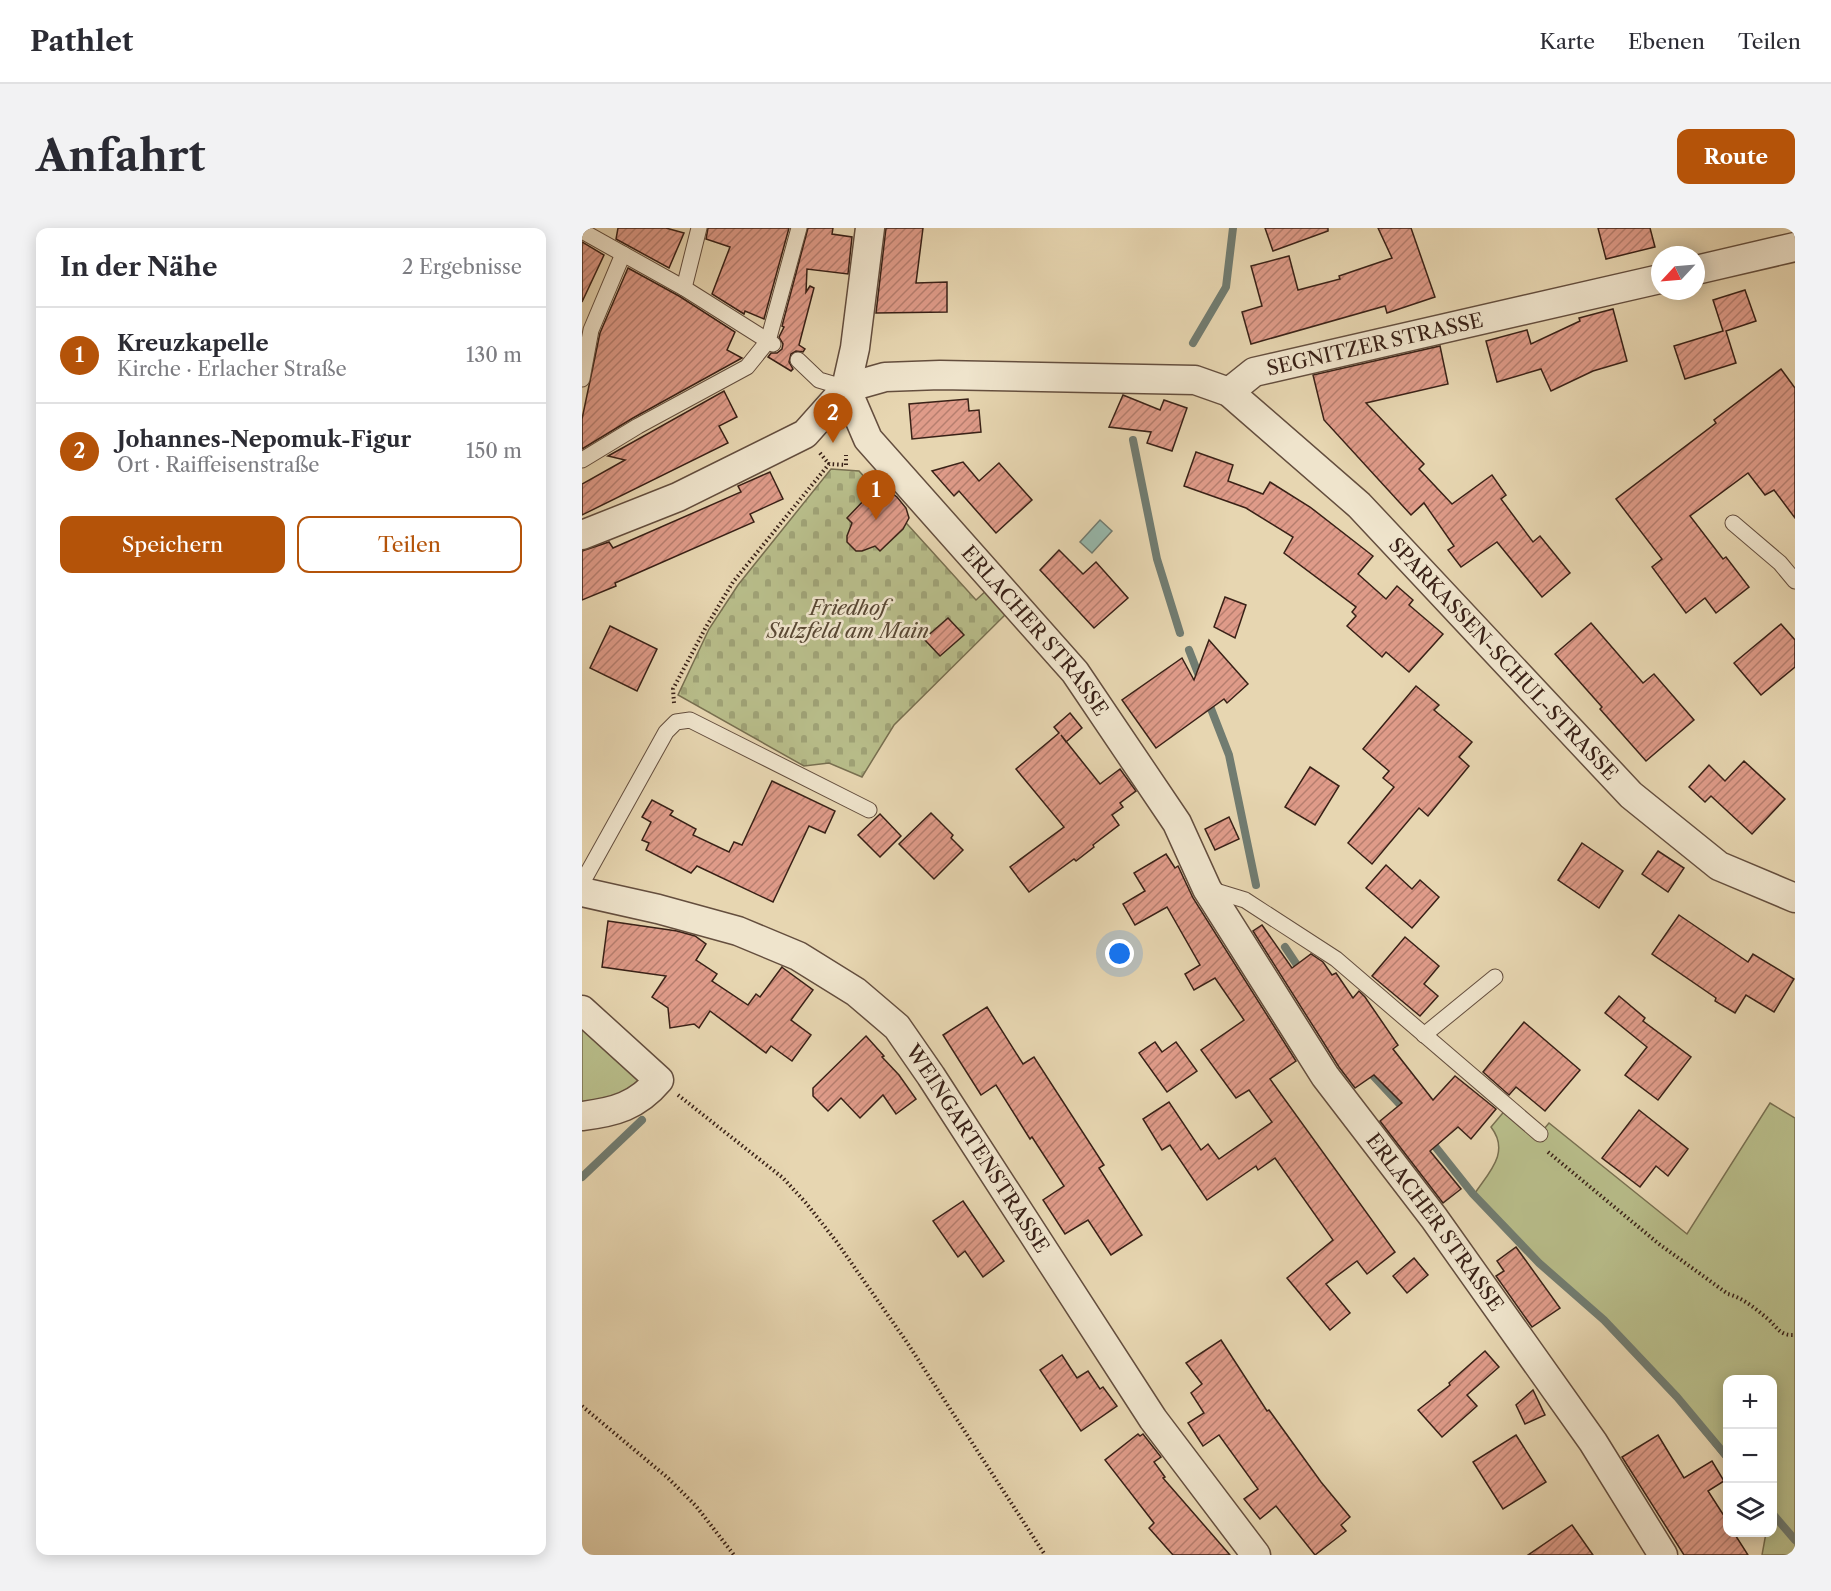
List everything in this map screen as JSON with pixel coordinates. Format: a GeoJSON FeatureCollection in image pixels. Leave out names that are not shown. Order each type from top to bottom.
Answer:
{"type":"FeatureCollection","features":[{"type":"Feature","properties":{"kind":"street"},"geometry":{"type":"LineString","coordinates":[[582,535],[678,497],[805,434],[846,388],[855,348],[870,228]]}},
{"type":"Feature","properties":{"kind":"street"},"geometry":{"type":"LineString","coordinates":[[1705,268],[1795,247]]}},
{"type":"Feature","properties":{"kind":"street","name":"SEGNITZER STRASSE"},"geometry":{"type":"LineString","coordinates":[[1229,393],[1254,372],[1651,281]]}},
{"type":"Feature","properties":{"kind":"street"},"geometry":{"type":"LineString","coordinates":[[846,388],[885,377],[940,375],[1195,380],[1229,393]]}},
{"type":"Feature","properties":{"kind":"street","name":"ERLACHER STRASSE"},"geometry":{"type":"LineString","coordinates":[[846,388],[868,439],[1075,672],[1177,823],[1207,889],[1325,1076],[1441,1228],[1593,1442],[1663,1555]]}},
{"type":"Feature","properties":{"kind":"street","name":"SPARKASSEN-SCHUL-STRASSE"},"geometry":{"type":"LineString","coordinates":[[1229,393],[1359,505],[1631,795],[1719,866],[1795,898]]}},
{"type":"Feature","properties":{"kind":"street","name":"WEINGARTENSTRASSE"},"geometry":{"type":"LineString","coordinates":[[582,892],[658,909],[738,931],[798,956],[856,992],[897,1028],[931,1076],[1153,1419],[1256,1555]]}},
{"type":"Feature","properties":{"kind":"street"},"geometry":{"type":"LineString","coordinates":[[582,1010],[659,1080],[647,1094],[630,1104],[607,1113],[582,1116]]}},
{"type":"Feature","properties":{"kind":"lane"},"geometry":{"type":"LineString","coordinates":[[684,288],[699,228]]}},
{"type":"Feature","properties":{"kind":"lane"},"geometry":{"type":"LineString","coordinates":[[582,459],[747,367],[771,343],[800,228]]}},
{"type":"Feature","properties":{"kind":"lane"},"geometry":{"type":"LineString","coordinates":[[582,231],[684,288],[771,343]]}},
{"type":"Feature","properties":{"kind":"lane"},"geometry":{"type":"LineString","coordinates":[[582,379],[591,330],[623,254]]}},
{"type":"Feature","properties":{"kind":"lane"},"geometry":{"type":"LineString","coordinates":[[798,360],[819,380],[846,388]]}},
{"type":"Feature","properties":{"kind":"lane"},"geometry":{"type":"LineString","coordinates":[[1733,523],[1780,563],[1795,581]]}},
{"type":"Feature","properties":{"kind":"lane"},"geometry":{"type":"LineString","coordinates":[[582,883],[666,732],[676,722],[690,720],[869,810]]}},
{"type":"Feature","properties":{"kind":"lane"},"geometry":{"type":"LineString","coordinates":[[1207,889],[1245,900],[1336,959],[1540,1134]]}},
{"type":"Feature","properties":{"kind":"lane"},"geometry":{"type":"LineString","coordinates":[[1424,1035],[1495,977]]}},
{"type":"Feature","properties":{"kind":"path"},"geometry":{"type":"LineString","coordinates":[[676,722],[673,689],[706,627],[734,582],[829,464],[846,465],[846,454]]}},
{"type":"Feature","properties":{"kind":"path"},"geometry":{"type":"LineString","coordinates":[[659,1080],[783,1178],[837,1241],[906,1341],[1045,1555]]}},
{"type":"Feature","properties":{"kind":"path"},"geometry":{"type":"LineString","coordinates":[[1540,1134],[1535,1141],[1659,1244],[1728,1294],[1738,1297],[1770,1320],[1777,1330],[1787,1336],[1795,1335]]}},
{"type":"Feature","properties":{"kind":"path"},"geometry":{"type":"LineString","coordinates":[[582,1406],[668,1478],[696,1506],[734,1555]]}},
{"type":"Feature","properties":{"kind":"green space","name":"Friedhof Sulzfeld am Main"},"geometry":{"type":"Polygon","coordinates":[[[831,469],[859,471],[976,600],[989,588],[1009,611],[894,725],[862,777],[829,763],[804,766],[678,695],[709,629],[738,585],[831,469]]]}},
{"type":"Feature","properties":{"kind":"green space"},"geometry":{"type":"Polygon","coordinates":[[[582,1014],[654,1081],[582,1113],[582,1014]]]}},
{"type":"Feature","properties":{"kind":"green space"},"geometry":{"type":"Polygon","coordinates":[[[1770,1103],[1795,1118],[1795,1555],[1762,1555],[1765,1537],[1777,1537],[1777,1375],[1723,1375],[1723,1457],[1676,1399],[1603,1322],[1539,1265],[1473,1196],[1491,1171],[1498,1154],[1497,1136],[1491,1127],[1507,1108],[1539,1135],[1549,1123],[1687,1234],[1770,1103]]]}},
{"type":"Feature","properties":{"kind":"water"},"geometry":{"type":"Polygon","coordinates":[[[1100,520],[1112,531],[1092,553],[1080,542],[1100,520]]]}},
{"type":"Feature","properties":{"kind":"building"},"geometry":{"type":"Polygon","coordinates":[[[618,228],[666,228],[684,233],[669,268],[616,239],[618,228]]]}},
{"type":"Feature","properties":{"kind":"building"},"geometry":{"type":"Polygon","coordinates":[[[708,228],[789,228],[764,319],[745,311],[744,314],[712,294],[730,247],[706,239],[708,228]]]}},
{"type":"Feature","properties":{"kind":"building"},"geometry":{"type":"Polygon","coordinates":[[[808,228],[833,228],[832,234],[852,237],[848,274],[807,269],[806,292],[810,286],[814,288],[799,345],[805,349],[803,352],[796,351],[791,354],[789,362],[793,369],[791,371],[768,357],[771,353],[777,353],[782,349],[783,344],[779,337],[784,327],[782,326],[808,228]]]}},
{"type":"Feature","properties":{"kind":"building"},"geometry":{"type":"Polygon","coordinates":[[[886,228],[923,228],[916,283],[947,282],[947,312],[876,313],[886,228]]]}},
{"type":"Feature","properties":{"kind":"building"},"geometry":{"type":"Polygon","coordinates":[[[1265,228],[1328,228],[1328,231],[1273,251],[1265,228]]]}},
{"type":"Feature","properties":{"kind":"building"},"geometry":{"type":"Polygon","coordinates":[[[1378,228],[1411,228],[1435,297],[1387,313],[1385,306],[1251,344],[1242,312],[1262,306],[1251,266],[1289,256],[1298,290],[1340,279],[1339,276],[1392,258],[1378,228]]]}},
{"type":"Feature","properties":{"kind":"building"},"geometry":{"type":"Polygon","coordinates":[[[1598,228],[1650,228],[1655,246],[1606,259],[1598,228]]]}},
{"type":"Feature","properties":{"kind":"building"},"geometry":{"type":"Polygon","coordinates":[[[582,242],[604,255],[582,302],[582,242]]]}},
{"type":"Feature","properties":{"kind":"building"},"geometry":{"type":"Polygon","coordinates":[[[628,268],[679,296],[735,332],[727,350],[742,358],[582,449],[582,419],[600,333],[628,268]]]}},
{"type":"Feature","properties":{"kind":"building"},"geometry":{"type":"Polygon","coordinates":[[[1745,290],[1756,321],[1726,331],[1736,363],[1685,379],[1674,346],[1723,331],[1713,300],[1745,290]]]}},
{"type":"Feature","properties":{"kind":"building"},"geometry":{"type":"Polygon","coordinates":[[[1613,309],[1627,361],[1593,371],[1551,391],[1541,369],[1497,382],[1486,341],[1527,330],[1531,344],[1580,321],[1579,318],[1613,309]]]}},
{"type":"Feature","properties":{"kind":"building"},"geometry":{"type":"Polygon","coordinates":[[[1440,346],[1448,384],[1366,403],[1424,464],[1419,469],[1452,504],[1492,475],[1506,495],[1501,499],[1533,542],[1540,536],[1570,573],[1542,597],[1497,542],[1461,567],[1448,550],[1454,546],[1424,503],[1411,515],[1324,420],[1313,375],[1440,346]]]}},
{"type":"Feature","properties":{"kind":"building"},"geometry":{"type":"Polygon","coordinates":[[[1781,369],[1795,388],[1795,518],[1774,490],[1765,495],[1748,473],[1690,516],[1723,559],[1726,557],[1749,587],[1716,613],[1705,598],[1686,613],[1652,567],[1662,559],[1616,499],[1716,423],[1714,420],[1781,369]]]}},
{"type":"Feature","properties":{"kind":"building"},"geometry":{"type":"Polygon","coordinates":[[[724,391],[737,417],[719,426],[728,443],[582,515],[582,484],[625,460],[608,456],[724,391]]]}},
{"type":"Feature","properties":{"kind":"building"},"geometry":{"type":"Polygon","coordinates":[[[1123,395],[1160,410],[1164,400],[1187,408],[1172,451],[1147,443],[1151,432],[1109,427],[1123,395]]]}},
{"type":"Feature","properties":{"kind":"building"},"geometry":{"type":"Polygon","coordinates":[[[968,399],[969,411],[979,410],[981,432],[912,439],[909,404],[968,399]]]}},
{"type":"Feature","properties":{"kind":"building"},"geometry":{"type":"Polygon","coordinates":[[[1196,452],[1233,465],[1228,481],[1263,494],[1270,482],[1310,507],[1373,556],[1358,574],[1386,599],[1397,586],[1413,600],[1409,605],[1443,634],[1409,672],[1386,652],[1382,657],[1347,626],[1356,616],[1352,612],[1356,607],[1284,553],[1293,537],[1246,508],[1184,486],[1196,452]]]}},
{"type":"Feature","properties":{"kind":"building"},"geometry":{"type":"Polygon","coordinates":[[[963,462],[979,481],[999,463],[1032,500],[996,533],[959,491],[954,496],[932,471],[963,462]]]}},
{"type":"Feature","properties":{"kind":"building"},"geometry":{"type":"Polygon","coordinates":[[[770,472],[783,499],[750,514],[754,522],[615,583],[616,586],[582,600],[582,551],[609,542],[613,548],[741,492],[738,486],[770,472]]]}},
{"type":"Feature","properties":{"kind":"building"},"geometry":{"type":"Polygon","coordinates":[[[879,489],[897,497],[906,508],[909,518],[903,529],[880,551],[875,546],[856,551],[847,542],[852,523],[847,518],[868,496],[879,489]]]}},
{"type":"Feature","properties":{"kind":"building"},"geometry":{"type":"Polygon","coordinates":[[[1059,550],[1083,574],[1096,562],[1128,598],[1094,628],[1040,570],[1059,550]]]}},
{"type":"Feature","properties":{"kind":"building"},"geometry":{"type":"Polygon","coordinates":[[[1225,597],[1246,605],[1235,638],[1214,627],[1225,597]]]}},
{"type":"Feature","properties":{"kind":"building"},"geometry":{"type":"Polygon","coordinates":[[[948,618],[964,635],[940,656],[924,639],[948,618]]]}},
{"type":"Feature","properties":{"kind":"building"},"geometry":{"type":"Polygon","coordinates":[[[1591,623],[1643,683],[1654,674],[1694,720],[1646,761],[1555,654],[1591,623]]]}},
{"type":"Feature","properties":{"kind":"building"},"geometry":{"type":"Polygon","coordinates":[[[1781,624],[1795,640],[1795,667],[1761,695],[1734,663],[1781,624]]]}},
{"type":"Feature","properties":{"kind":"building"},"geometry":{"type":"Polygon","coordinates":[[[610,626],[657,649],[637,691],[590,668],[610,626]]]}},
{"type":"Feature","properties":{"kind":"building"},"geometry":{"type":"Polygon","coordinates":[[[1209,640],[1248,684],[1227,703],[1224,699],[1156,748],[1122,700],[1182,658],[1194,680],[1209,640]]]}},
{"type":"Feature","properties":{"kind":"building"},"geometry":{"type":"Polygon","coordinates":[[[1416,686],[1439,705],[1434,710],[1472,742],[1459,757],[1469,766],[1428,816],[1419,808],[1372,864],[1348,843],[1394,787],[1383,778],[1389,771],[1363,749],[1416,686]]]}},
{"type":"Feature","properties":{"kind":"building"},"geometry":{"type":"Polygon","coordinates":[[[1070,713],[1082,728],[1066,742],[1100,784],[1120,769],[1136,791],[1120,803],[1123,807],[1112,815],[1119,825],[1076,861],[1074,859],[1029,892],[1010,867],[1064,827],[1016,769],[1059,733],[1054,727],[1070,713]]]}},
{"type":"Feature","properties":{"kind":"building"},"geometry":{"type":"Polygon","coordinates":[[[1744,761],[1785,799],[1752,834],[1711,796],[1705,802],[1689,787],[1709,765],[1725,781],[1744,761]]]}},
{"type":"Feature","properties":{"kind":"building"},"geometry":{"type":"Polygon","coordinates":[[[1310,767],[1339,786],[1315,825],[1285,807],[1310,767]]]}},
{"type":"Feature","properties":{"kind":"building"},"geometry":{"type":"Polygon","coordinates":[[[772,781],[835,811],[825,833],[809,826],[773,902],[697,866],[691,873],[646,850],[649,843],[642,840],[651,822],[642,817],[652,800],[673,811],[670,815],[696,829],[693,835],[729,852],[734,842],[742,845],[772,781]]]}},
{"type":"Feature","properties":{"kind":"building"},"geometry":{"type":"Polygon","coordinates":[[[931,813],[953,835],[951,838],[963,850],[934,879],[899,844],[931,813]]]}},
{"type":"Feature","properties":{"kind":"building"},"geometry":{"type":"Polygon","coordinates":[[[880,814],[901,836],[880,857],[858,835],[880,814]]]}},
{"type":"Feature","properties":{"kind":"building"},"geometry":{"type":"Polygon","coordinates":[[[1229,817],[1239,839],[1215,850],[1205,829],[1229,817]]]}},
{"type":"Feature","properties":{"kind":"building"},"geometry":{"type":"Polygon","coordinates":[[[1582,843],[1623,871],[1599,908],[1558,880],[1582,843]]]}},
{"type":"Feature","properties":{"kind":"building"},"geometry":{"type":"Polygon","coordinates":[[[1658,851],[1684,868],[1668,892],[1642,874],[1658,851]]]}},
{"type":"Feature","properties":{"kind":"building"},"geometry":{"type":"Polygon","coordinates":[[[1166,854],[1175,868],[1178,866],[1193,898],[1296,1061],[1270,1079],[1395,1252],[1367,1274],[1357,1261],[1326,1284],[1350,1313],[1330,1330],[1287,1278],[1333,1240],[1275,1158],[1258,1170],[1256,1166],[1207,1200],[1170,1145],[1162,1150],[1143,1119],[1169,1102],[1201,1150],[1208,1144],[1219,1159],[1272,1122],[1249,1090],[1236,1098],[1201,1050],[1244,1020],[1215,978],[1194,990],[1185,974],[1200,965],[1167,907],[1135,925],[1123,904],[1145,891],[1134,873],[1166,854]]]}},
{"type":"Feature","properties":{"kind":"building"},"geometry":{"type":"Polygon","coordinates":[[[1386,865],[1412,889],[1420,880],[1439,897],[1412,928],[1366,888],[1386,865]]]}},
{"type":"Feature","properties":{"kind":"building"},"geometry":{"type":"Polygon","coordinates":[[[1679,915],[1748,962],[1753,954],[1794,979],[1774,1012],[1746,995],[1735,1013],[1715,1001],[1716,998],[1652,954],[1679,915]]]}},
{"type":"Feature","properties":{"kind":"building"},"geometry":{"type":"Polygon","coordinates":[[[608,921],[677,931],[695,936],[706,944],[696,960],[717,974],[712,981],[748,1005],[756,994],[760,997],[782,967],[813,990],[791,1020],[811,1035],[792,1061],[771,1046],[766,1053],[710,1011],[699,1028],[694,1024],[670,1028],[668,1008],[652,997],[666,976],[602,967],[608,921]]]}},
{"type":"Feature","properties":{"kind":"building"},"geometry":{"type":"Polygon","coordinates":[[[1262,925],[1292,968],[1311,954],[1323,962],[1332,975],[1336,973],[1353,998],[1359,991],[1365,997],[1398,1045],[1393,1049],[1433,1100],[1455,1076],[1496,1109],[1471,1139],[1458,1127],[1430,1151],[1461,1189],[1443,1203],[1380,1121],[1402,1103],[1374,1075],[1355,1088],[1339,1067],[1253,931],[1262,925]]]}},
{"type":"Feature","properties":{"kind":"building"},"geometry":{"type":"Polygon","coordinates":[[[1405,937],[1439,966],[1424,984],[1438,996],[1420,1016],[1372,976],[1405,937]]]}},
{"type":"Feature","properties":{"kind":"building"},"geometry":{"type":"Polygon","coordinates":[[[1619,996],[1645,1018],[1643,1021],[1691,1057],[1658,1100],[1625,1075],[1647,1047],[1605,1013],[1619,996]]]}},
{"type":"Feature","properties":{"kind":"building"},"geometry":{"type":"Polygon","coordinates":[[[987,1007],[1023,1064],[1034,1057],[1104,1165],[1099,1168],[1142,1235],[1111,1255],[1088,1220],[1065,1234],[1043,1200],[1064,1186],[1032,1137],[1030,1139],[996,1085],[981,1095],[943,1035],[987,1007]]]}},
{"type":"Feature","properties":{"kind":"building"},"geometry":{"type":"Polygon","coordinates":[[[1524,1022],[1580,1070],[1545,1111],[1516,1087],[1509,1095],[1483,1072],[1524,1022]]]}},
{"type":"Feature","properties":{"kind":"building"},"geometry":{"type":"Polygon","coordinates":[[[866,1036],[916,1099],[896,1114],[883,1095],[860,1118],[841,1098],[828,1111],[813,1096],[813,1088],[866,1036]]]}},
{"type":"Feature","properties":{"kind":"building"},"geometry":{"type":"Polygon","coordinates":[[[1155,1042],[1162,1052],[1176,1042],[1197,1071],[1167,1092],[1139,1053],[1155,1042]]]}},
{"type":"Feature","properties":{"kind":"building"},"geometry":{"type":"Polygon","coordinates":[[[1639,1110],[1688,1149],[1668,1176],[1656,1166],[1640,1187],[1602,1158],[1639,1110]]]}},
{"type":"Feature","properties":{"kind":"building"},"geometry":{"type":"Polygon","coordinates":[[[963,1201],[1004,1261],[983,1277],[965,1251],[958,1257],[933,1221],[963,1201]]]}},
{"type":"Feature","properties":{"kind":"building"},"geometry":{"type":"Polygon","coordinates":[[[1516,1247],[1560,1308],[1532,1327],[1496,1276],[1504,1271],[1497,1261],[1516,1247]]]}},
{"type":"Feature","properties":{"kind":"building"},"geometry":{"type":"Polygon","coordinates":[[[1414,1258],[1428,1275],[1407,1293],[1393,1276],[1414,1258]]]}},
{"type":"Feature","properties":{"kind":"building"},"geometry":{"type":"Polygon","coordinates":[[[1221,1340],[1267,1411],[1269,1410],[1321,1482],[1350,1517],[1341,1525],[1346,1531],[1315,1555],[1276,1506],[1260,1519],[1244,1499],[1258,1489],[1219,1435],[1203,1446],[1188,1423],[1204,1413],[1191,1393],[1202,1384],[1186,1363],[1221,1340]]]}},
{"type":"Feature","properties":{"kind":"building"},"geometry":{"type":"Polygon","coordinates":[[[1485,1351],[1499,1367],[1467,1395],[1477,1406],[1442,1437],[1418,1410],[1450,1385],[1449,1383],[1485,1351]]]}},
{"type":"Feature","properties":{"kind":"building"},"geometry":{"type":"Polygon","coordinates":[[[1062,1355],[1077,1378],[1088,1371],[1100,1389],[1103,1387],[1117,1406],[1081,1431],[1040,1370],[1062,1355]]]}},
{"type":"Feature","properties":{"kind":"building"},"geometry":{"type":"Polygon","coordinates":[[[1533,1390],[1545,1415],[1525,1424],[1516,1405],[1533,1390]]]}},
{"type":"Feature","properties":{"kind":"building"},"geometry":{"type":"Polygon","coordinates":[[[1138,1434],[1140,1436],[1143,1434],[1161,1457],[1154,1462],[1165,1477],[1163,1478],[1230,1555],[1173,1555],[1149,1528],[1154,1523],[1105,1460],[1138,1434]]]}},
{"type":"Feature","properties":{"kind":"building"},"geometry":{"type":"Polygon","coordinates":[[[1516,1435],[1546,1482],[1503,1509],[1473,1462],[1516,1435]]]}},
{"type":"Feature","properties":{"kind":"building"},"geometry":{"type":"Polygon","coordinates":[[[1658,1435],[1684,1478],[1712,1461],[1723,1479],[1723,1482],[1708,1491],[1723,1514],[1723,1537],[1737,1537],[1748,1555],[1684,1555],[1622,1457],[1658,1435]]]}},
{"type":"Feature","properties":{"kind":"building"},"geometry":{"type":"Polygon","coordinates":[[[1572,1525],[1593,1555],[1528,1555],[1572,1525]]]}},
{"type":"Feature","properties":{"kind":"waterway"},"geometry":{"type":"LineString","coordinates":[[1193,343],[1226,287],[1233,228]]}},
{"type":"Feature","properties":{"kind":"waterway"},"geometry":{"type":"LineString","coordinates":[[1133,440],[1157,559],[1180,633]]}},
{"type":"Feature","properties":{"kind":"waterway"},"geometry":{"type":"LineString","coordinates":[[1189,650],[1201,681]]}},
{"type":"Feature","properties":{"kind":"waterway"},"geometry":{"type":"LineString","coordinates":[[1208,701],[1229,755],[1256,885]]}},
{"type":"Feature","properties":{"kind":"waterway"},"geometry":{"type":"LineString","coordinates":[[1285,947],[1301,971]]}},
{"type":"Feature","properties":{"kind":"waterway"},"geometry":{"type":"LineString","coordinates":[[1366,1068],[1407,1112]]}},
{"type":"Feature","properties":{"kind":"waterway"},"geometry":{"type":"LineString","coordinates":[[582,1177],[642,1120]]}},
{"type":"Feature","properties":{"kind":"waterway"},"geometry":{"type":"LineString","coordinates":[[1430,1140],[1473,1194],[1539,1263],[1604,1320],[1677,1397],[1723,1452]]}},
{"type":"Feature","properties":{"kind":"waterway"},"geometry":{"type":"LineString","coordinates":[[1777,1519],[1795,1540]]}},
{"type":"Feature","properties":{"kind":"place","name":"Johannes-Nepomuk-Figur"},"geometry":{"type":"Point","coordinates":[833,443]}},
{"type":"Feature","properties":{"kind":"place","name":"Kreuzkapelle"},"geometry":{"type":"Point","coordinates":[876,520]}}]}
